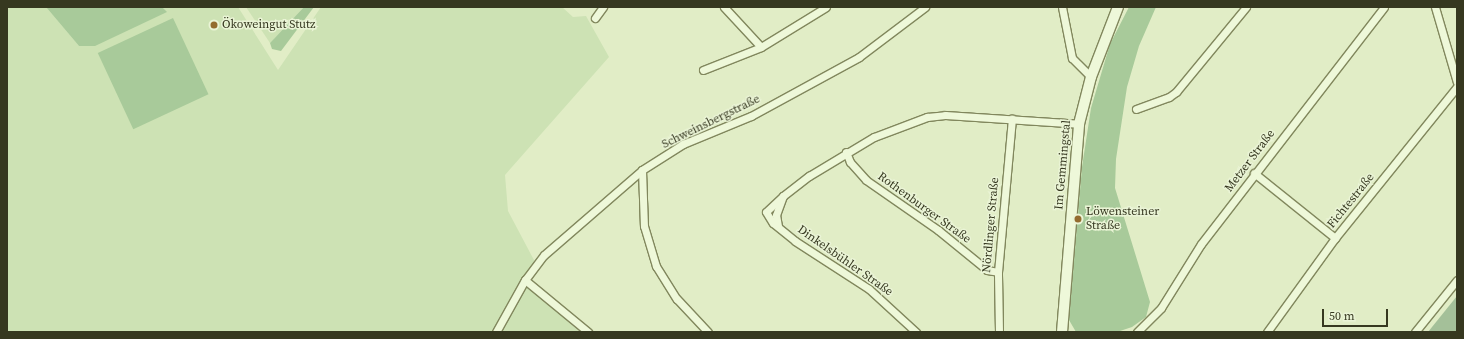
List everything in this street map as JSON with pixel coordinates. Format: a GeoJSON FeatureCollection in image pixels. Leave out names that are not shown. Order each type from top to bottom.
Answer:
{"type":"FeatureCollection","features":[{"type":"Feature","properties":{"kind":"street"},"geometry":{"type":"LineString","coordinates":[[595,18],[603,7]]}},
{"type":"Feature","properties":{"kind":"street"},"geometry":{"type":"LineString","coordinates":[[724,7],[761,47]]}},
{"type":"Feature","properties":{"kind":"street"},"geometry":{"type":"LineString","coordinates":[[703,70],[761,47],[826,7]]}},
{"type":"Feature","properties":{"kind":"street","name":"Schweinsbergstraße"},"geometry":{"type":"LineString","coordinates":[[496,332],[525,280],[544,256],[642,170],[684,144],[751,116],[859,57],[925,7]]}},
{"type":"Feature","properties":{"kind":"street"},"geometry":{"type":"LineString","coordinates":[[1062,7],[1072,58],[1091,77]]}},
{"type":"Feature","properties":{"kind":"street","name":"Im Gemmingstal"},"geometry":{"type":"LineString","coordinates":[[1062,332],[1079,124],[1091,77],[1118,7]]}},
{"type":"Feature","properties":{"kind":"street"},"geometry":{"type":"LineString","coordinates":[[1136,108],[1169,98],[1176,92],[1246,7]]}},
{"type":"Feature","properties":{"kind":"street","name":"Metzer Straße"},"geometry":{"type":"LineString","coordinates":[[1137,332],[1161,308],[1186,265],[1254,173],[1384,7]]}},
{"type":"Feature","properties":{"kind":"street"},"geometry":{"type":"LineString","coordinates":[[1435,7],[1457,82]]}},
{"type":"Feature","properties":{"kind":"street","name":"Fichtestraße"},"geometry":{"type":"LineString","coordinates":[[1267,332],[1335,238],[1457,87]]}},
{"type":"Feature","properties":{"kind":"street"},"geometry":{"type":"LineString","coordinates":[[778,226],[776,215],[782,196],[846,152],[874,136],[927,117],[944,115],[1079,124]]}},
{"type":"Feature","properties":{"kind":"street","name":"Nördlinger Straße"},"geometry":{"type":"LineString","coordinates":[[999,332],[998,272],[1012,119]]}},
{"type":"Feature","properties":{"kind":"street","name":"Rothenburger Straße"},"geometry":{"type":"LineString","coordinates":[[846,152],[850,162],[866,180],[938,230],[987,270],[998,272]]}},
{"type":"Feature","properties":{"kind":"street"},"geometry":{"type":"LineString","coordinates":[[642,170],[644,226],[656,266],[677,299],[708,332]]}},
{"type":"Feature","properties":{"kind":"street"},"geometry":{"type":"LineString","coordinates":[[1254,173],[1335,238]]}},
{"type":"Feature","properties":{"kind":"street","name":"Dinkelsbühler Straße"},"geometry":{"type":"LineString","coordinates":[[782,196],[766,212],[778,226],[795,241],[869,289],[916,332]]}},
{"type":"Feature","properties":{"kind":"street"},"geometry":{"type":"LineString","coordinates":[[525,280],[588,332]]}},
{"type":"Feature","properties":{"kind":"street"},"geometry":{"type":"LineString","coordinates":[[1415,332],[1457,280]]}},
{"type":"Feature","properties":{"kind":"green space"},"geometry":{"type":"Polygon","coordinates":[[[7,7],[46,7],[79,46],[166,12],[162,7],[238,7],[278,70],[321,7],[562,7],[573,17],[586,16],[609,57],[505,175],[508,211],[535,262],[523,279],[585,332],[7,332],[7,7]]]}},
{"type":"Feature","properties":{"kind":"green space"},"geometry":{"type":"Polygon","coordinates":[[[46,7],[162,7],[167,12],[95,46],[79,46],[46,7]]]}},
{"type":"Feature","properties":{"kind":"green space"},"geometry":{"type":"Polygon","coordinates":[[[246,7],[304,7],[270,43],[246,7]]]}},
{"type":"Feature","properties":{"kind":"green space"},"geometry":{"type":"Polygon","coordinates":[[[304,7],[314,7],[281,51],[272,49],[270,43],[304,7]]]}},
{"type":"Feature","properties":{"kind":"green space"},"geometry":{"type":"Polygon","coordinates":[[[1129,7],[1156,7],[1139,46],[1127,87],[1116,159],[1115,188],[1150,302],[1146,317],[1132,327],[1117,332],[1076,332],[1069,320],[1082,167],[1091,108],[1110,44],[1129,7]]]}},
{"type":"Feature","properties":{"kind":"green space"},"geometry":{"type":"Polygon","coordinates":[[[173,18],[208,94],[133,129],[98,53],[173,18]]]}},
{"type":"Feature","properties":{"kind":"green space"},"geometry":{"type":"Polygon","coordinates":[[[1457,296],[1457,332],[1428,332],[1457,296]]]}},
{"type":"Feature","properties":{"kind":"place","name":"Ökoweingut Stutz"},"geometry":{"type":"Point","coordinates":[214,25]}},
{"type":"Feature","properties":{"kind":"place","name":"Löwensteiner Straße"},"geometry":{"type":"Point","coordinates":[1078,219]}}]}
